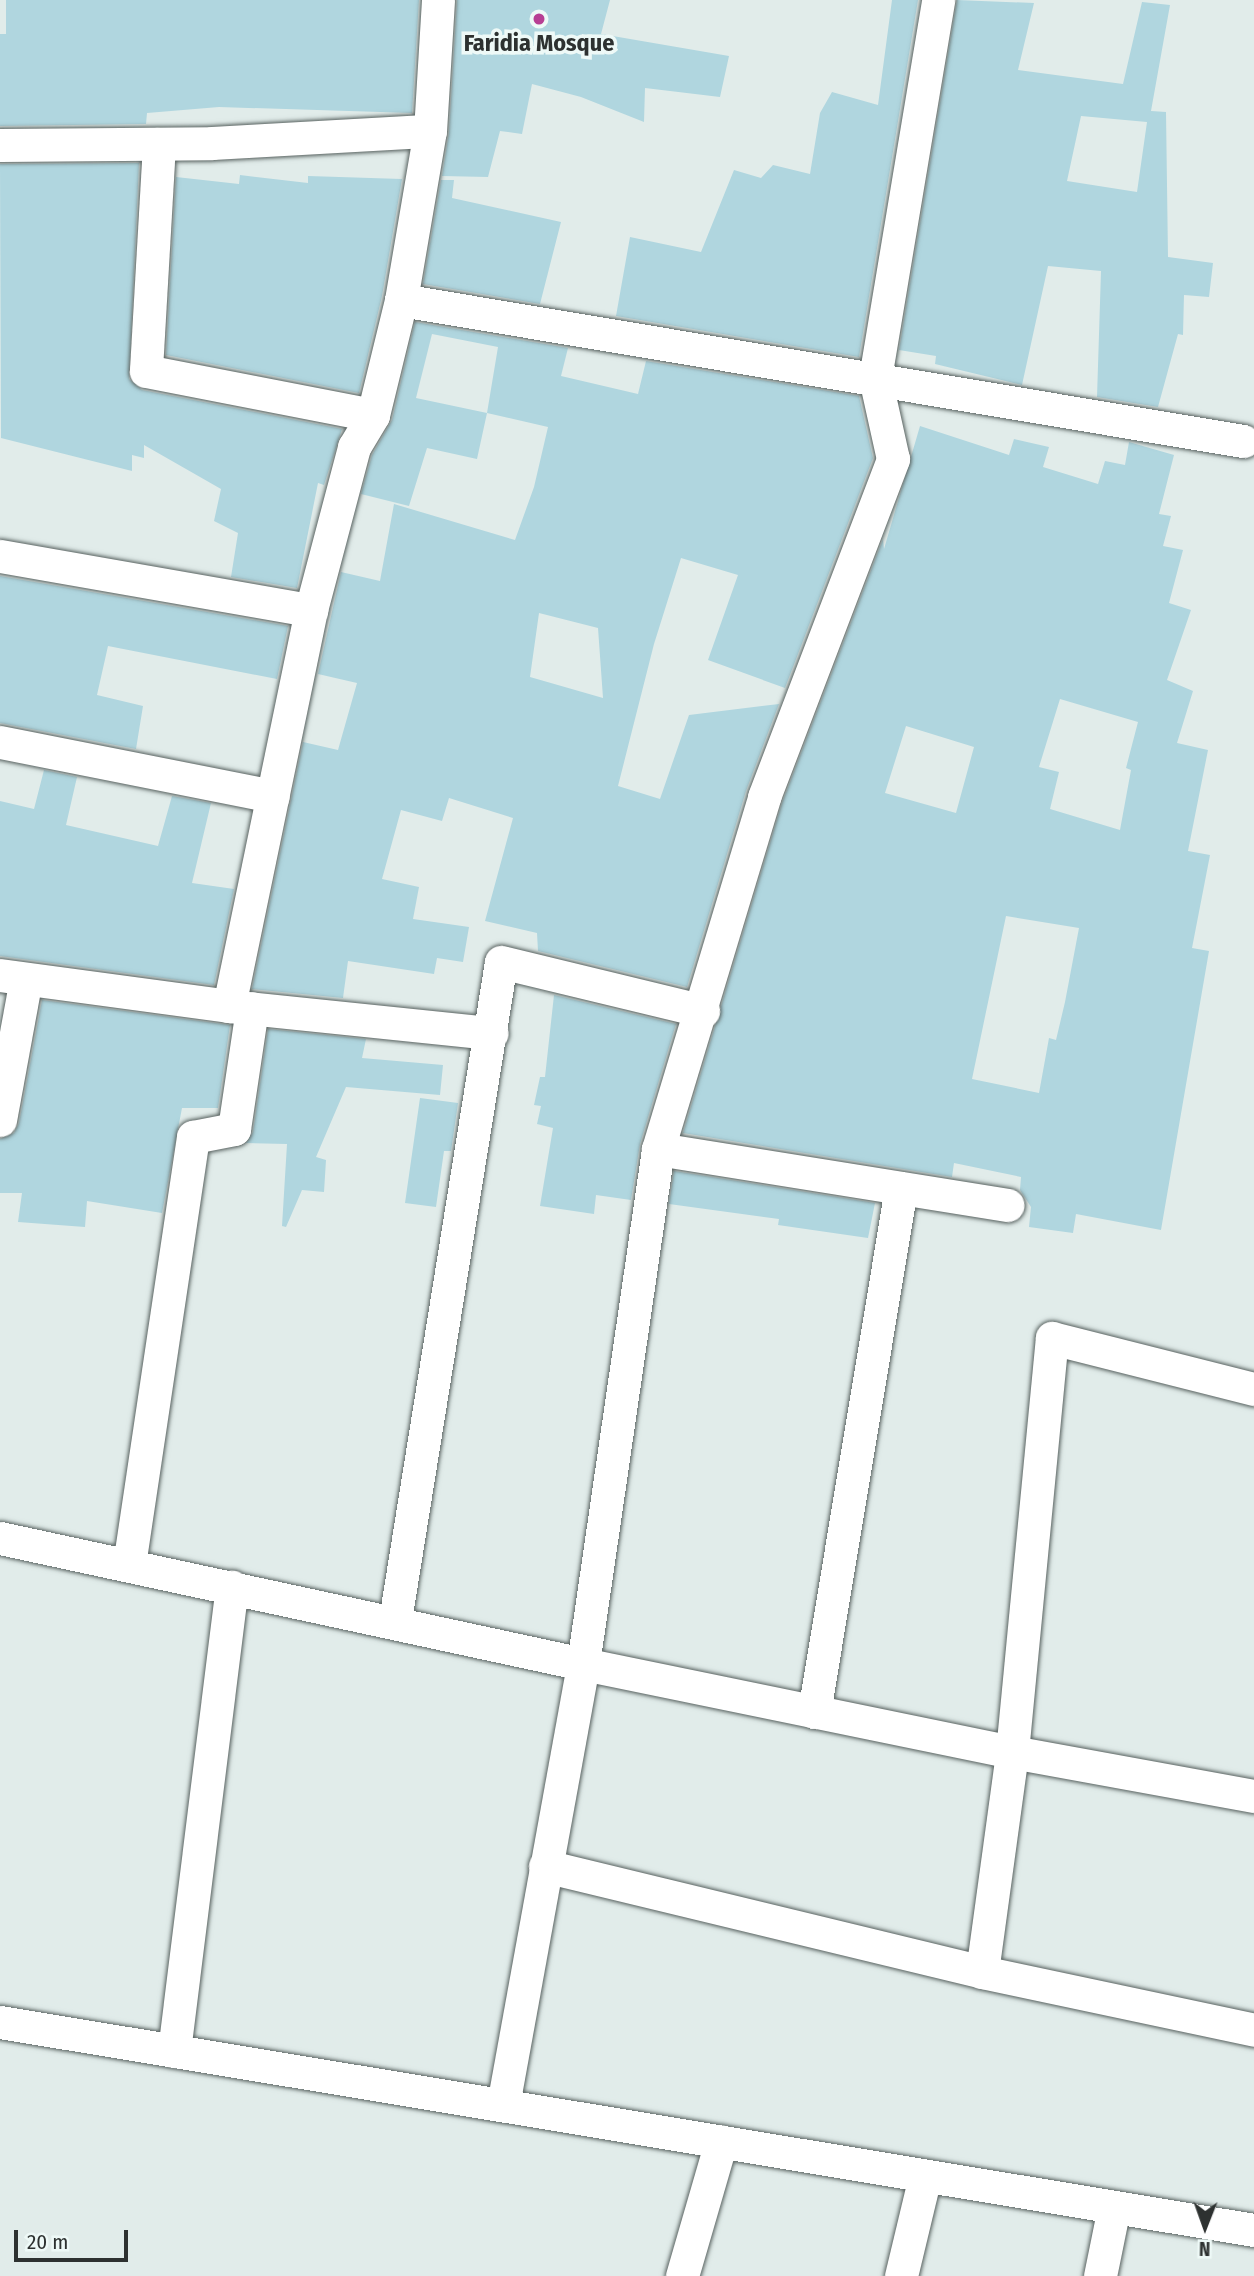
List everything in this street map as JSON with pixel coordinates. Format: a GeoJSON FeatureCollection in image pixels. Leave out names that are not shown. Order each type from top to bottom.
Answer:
{"type":"FeatureCollection","features":[{"type":"Feature","properties":{"kind":"street"},"geometry":{"type":"LineString","coordinates":[[129,1565],[193,1137],[234,1129],[240,1007],[273,796],[312,610],[354,447],[373,415],[401,300],[430,131],[438,0]]}},
{"type":"Feature","properties":{"kind":"street"},"geometry":{"type":"LineString","coordinates":[[503,2105],[583,1664],[659,1149],[703,1011],[764,797],[893,459],[875,378],[938,0]]}},
{"type":"Feature","properties":{"kind":"street"},"geometry":{"type":"LineString","coordinates":[[0,145],[159,144],[430,131]]}},
{"type":"Feature","properties":{"kind":"street"},"geometry":{"type":"LineString","coordinates":[[159,144],[146,371],[373,415]]}},
{"type":"Feature","properties":{"kind":"street"},"geometry":{"type":"LineString","coordinates":[[401,300],[1242,441]]}},
{"type":"Feature","properties":{"kind":"street"},"geometry":{"type":"LineString","coordinates":[[0,556],[312,610]]}},
{"type":"Feature","properties":{"kind":"street"},"geometry":{"type":"LineString","coordinates":[[0,742],[273,796]]}},
{"type":"Feature","properties":{"kind":"street"},"geometry":{"type":"LineString","coordinates":[[395,1620],[492,1033],[501,962],[703,1011]]}},
{"type":"Feature","properties":{"kind":"street"},"geometry":{"type":"LineString","coordinates":[[0,1120],[13,977],[240,1007],[492,1033]]}},
{"type":"Feature","properties":{"kind":"street"},"geometry":{"type":"LineString","coordinates":[[659,1149],[1008,1205]]}},
{"type":"Feature","properties":{"kind":"street"},"geometry":{"type":"LineString","coordinates":[[814,1712],[901,1188]]}},
{"type":"Feature","properties":{"kind":"street"},"geometry":{"type":"LineString","coordinates":[[982,1972],[1012,1752],[1052,1338],[1254,1389]]}},
{"type":"Feature","properties":{"kind":"street"},"geometry":{"type":"LineString","coordinates":[[0,1538],[395,1620],[583,1664],[814,1712],[1012,1752],[1254,1796]]}},
{"type":"Feature","properties":{"kind":"street"},"geometry":{"type":"LineString","coordinates":[[174,2051],[232,1587]]}},
{"type":"Feature","properties":{"kind":"street"},"geometry":{"type":"LineString","coordinates":[[545,1866],[982,1972],[1254,2030]]}},
{"type":"Feature","properties":{"kind":"street"},"geometry":{"type":"LineString","coordinates":[[0,2022],[1254,2230]]}},
{"type":"Feature","properties":{"kind":"street"},"geometry":{"type":"LineString","coordinates":[[682,2276],[721,2142]]}},
{"type":"Feature","properties":{"kind":"street"},"geometry":{"type":"LineString","coordinates":[[901,2276],[925,2176]]}},
{"type":"Feature","properties":{"kind":"street"},"geometry":{"type":"LineString","coordinates":[[1100,2276],[1114,2207]]}},
{"type":"Feature","properties":{"kind":"building"},"geometry":{"type":"Polygon","coordinates":[[[6,0],[419,0],[412,113],[219,107],[147,113],[146,124],[0,126],[0,34],[6,34],[6,0]]]}},
{"type":"Feature","properties":{"kind":"building"},"geometry":{"type":"Polygon","coordinates":[[[457,0],[610,0],[601,34],[729,56],[720,97],[645,88],[644,122],[581,97],[532,84],[522,134],[500,131],[488,177],[442,176],[449,132],[457,0]]]}},
{"type":"Feature","properties":{"kind":"building"},"geometry":{"type":"Polygon","coordinates":[[[892,0],[918,0],[859,357],[616,316],[630,237],[701,252],[734,170],[761,178],[773,165],[810,174],[820,113],[832,92],[878,105],[892,0]]]}},
{"type":"Feature","properties":{"kind":"building"},"geometry":{"type":"Polygon","coordinates":[[[957,0],[1034,3],[1018,70],[1123,84],[1142,2],[1170,5],[1151,111],[1166,112],[1168,257],[1213,263],[1209,297],[1184,295],[1183,335],[1178,334],[1158,407],[1097,397],[1101,271],[1048,266],[1022,385],[935,364],[936,356],[899,350],[957,0]],[[1081,116],[1067,181],[1137,192],[1147,122],[1081,116]]]}},
{"type":"Feature","properties":{"kind":"building"},"geometry":{"type":"Polygon","coordinates":[[[139,163],[129,379],[142,390],[342,429],[324,485],[318,483],[297,588],[231,577],[238,533],[214,521],[221,489],[144,445],[144,458],[132,455],[132,471],[1,438],[0,164],[139,163]]]}},
{"type":"Feature","properties":{"kind":"building"},"geometry":{"type":"Polygon","coordinates":[[[240,175],[308,183],[308,176],[402,179],[382,296],[359,393],[166,355],[176,177],[239,184],[240,175]]]}},
{"type":"Feature","properties":{"kind":"building"},"geometry":{"type":"Polygon","coordinates":[[[441,180],[454,180],[452,198],[561,222],[540,304],[423,284],[441,180]]]}},
{"type":"Feature","properties":{"kind":"building"},"geometry":{"type":"Polygon","coordinates":[[[415,322],[568,348],[561,376],[638,394],[646,361],[859,396],[873,458],[785,688],[708,660],[738,575],[681,558],[654,644],[618,786],[660,799],[689,715],[779,704],[746,791],[687,987],[538,951],[537,933],[485,921],[513,818],[449,798],[442,821],[401,810],[382,879],[419,887],[413,919],[469,927],[463,962],[437,958],[434,974],[348,961],[343,998],[252,989],[303,742],[338,750],[357,683],[318,674],[341,572],[380,581],[394,504],[515,540],[534,487],[548,427],[487,413],[477,459],[427,448],[409,506],[361,494],[372,455],[392,420],[415,322]],[[432,334],[416,398],[487,413],[498,347],[432,334]],[[539,613],[530,677],[603,698],[598,628],[539,613]]]}},
{"type":"Feature","properties":{"kind":"building"},"geometry":{"type":"Polygon","coordinates":[[[920,426],[1009,455],[1014,439],[1049,447],[1043,467],[1098,484],[1105,461],[1125,465],[1129,442],[1174,455],[1159,514],[1171,516],[1163,546],[1183,550],[1169,603],[1191,610],[1167,680],[1193,691],[1177,743],[1208,750],[1188,851],[1210,855],[1192,948],[1209,951],[1161,1230],[1076,1214],[1073,1233],[1029,1227],[1031,1207],[1020,1190],[1021,1177],[954,1163],[952,1177],[683,1133],[782,803],[883,539],[884,549],[920,426]],[[1060,699],[1039,767],[1059,772],[1050,809],[1120,830],[1131,770],[1126,768],[1138,722],[1060,699]],[[906,726],[885,793],[956,813],[974,747],[906,726]],[[1006,916],[972,1079],[1039,1093],[1049,1038],[1056,1040],[1079,928],[1006,916]]]}},
{"type":"Feature","properties":{"kind":"building"},"geometry":{"type":"Polygon","coordinates":[[[0,576],[288,626],[277,679],[108,646],[97,695],[143,706],[136,749],[0,723],[0,576]]]}},
{"type":"Feature","properties":{"kind":"building"},"geometry":{"type":"Polygon","coordinates":[[[44,770],[77,777],[66,825],[158,846],[172,796],[211,803],[192,883],[234,889],[214,985],[0,956],[0,801],[34,809],[44,770]]]}},
{"type":"Feature","properties":{"kind":"building"},"geometry":{"type":"Polygon","coordinates":[[[554,995],[676,1024],[640,1144],[631,1200],[596,1195],[594,1214],[540,1206],[553,1128],[537,1124],[541,1106],[534,1105],[540,1077],[545,1077],[554,995]]]}},
{"type":"Feature","properties":{"kind":"building"},"geometry":{"type":"Polygon","coordinates":[[[42,1000],[230,1025],[218,1108],[182,1108],[162,1213],[87,1201],[85,1227],[18,1222],[22,1193],[0,1193],[0,1139],[14,1133],[19,1123],[42,1000]]]}},
{"type":"Feature","properties":{"kind":"building"},"geometry":{"type":"Polygon","coordinates":[[[268,1029],[366,1039],[362,1058],[443,1065],[440,1095],[346,1087],[316,1157],[326,1160],[324,1192],[302,1190],[286,1227],[282,1226],[287,1144],[246,1143],[253,1132],[268,1029]]]}},
{"type":"Feature","properties":{"kind":"building"},"geometry":{"type":"Polygon","coordinates":[[[420,1098],[458,1103],[451,1151],[444,1151],[436,1207],[405,1203],[420,1098]]]}},
{"type":"Feature","properties":{"kind":"building"},"geometry":{"type":"Polygon","coordinates":[[[674,1171],[875,1203],[868,1238],[778,1225],[779,1219],[669,1204],[674,1171]]]}},
{"type":"Feature","properties":{"kind":"place","name":"Faridia Mosque"},"geometry":{"type":"Point","coordinates":[539,19]}}]}
